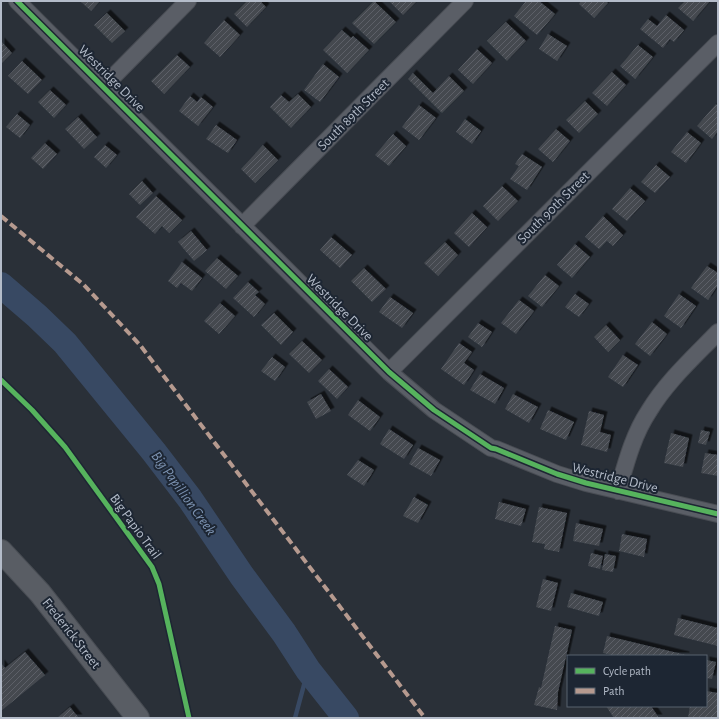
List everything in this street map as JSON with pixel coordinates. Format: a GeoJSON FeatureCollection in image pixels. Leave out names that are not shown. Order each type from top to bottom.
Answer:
{"type":"FeatureCollection","features":[{"type":"Feature","properties":{"kind":"main road","name":"Frederick Street"},"geometry":{"type":"LineString","coordinates":[[1,551],[40,593],[138,718]]}},
{"type":"Feature","properties":{"kind":"street","name":"Westridge Drive"},"geometry":{"type":"LineString","coordinates":[[17,1],[104,86],[389,372],[434,410],[491,448],[557,474],[618,491],[718,514]]}},
{"type":"Feature","properties":{"kind":"street"},"geometry":{"type":"LineString","coordinates":[[104,86],[188,1]]}},
{"type":"Feature","properties":{"kind":"street","name":"South 89th Street"},"geometry":{"type":"LineString","coordinates":[[242,226],[465,1]]}},
{"type":"Feature","properties":{"kind":"street","name":"South 90th Street"},"geometry":{"type":"LineString","coordinates":[[389,372],[718,42]]}},
{"type":"Feature","properties":{"kind":"street"},"geometry":{"type":"LineString","coordinates":[[618,491],[636,434],[648,411],[662,391],[718,332]]}},
{"type":"Feature","properties":{"kind":"building"},"geometry":{"type":"Polygon","coordinates":[[[80,1],[100,1],[91,11],[80,1]]]}},
{"type":"Feature","properties":{"kind":"building"},"geometry":{"type":"Polygon","coordinates":[[[247,1],[260,1],[266,7],[247,27],[234,14],[247,1]]]}},
{"type":"Feature","properties":{"kind":"building"},"geometry":{"type":"Polygon","coordinates":[[[374,1],[396,22],[374,44],[352,23],[374,1]]]}},
{"type":"Feature","properties":{"kind":"building"},"geometry":{"type":"Polygon","coordinates":[[[417,1],[403,15],[390,2],[417,1]]]}},
{"type":"Feature","properties":{"kind":"building"},"geometry":{"type":"Polygon","coordinates":[[[526,1],[539,1],[555,14],[537,35],[514,16],[526,1]]]}},
{"type":"Feature","properties":{"kind":"building"},"geometry":{"type":"Polygon","coordinates":[[[581,1],[606,1],[608,3],[594,18],[579,4],[581,1]]]}},
{"type":"Feature","properties":{"kind":"building"},"geometry":{"type":"Polygon","coordinates":[[[685,1],[710,1],[693,21],[678,8],[685,1]]]}},
{"type":"Feature","properties":{"kind":"building"},"geometry":{"type":"Polygon","coordinates":[[[107,13],[125,31],[112,43],[94,25],[107,13]]]}},
{"type":"Feature","properties":{"kind":"building"},"geometry":{"type":"Polygon","coordinates":[[[666,15],[684,30],[674,42],[670,39],[663,48],[640,29],[648,19],[657,26],[666,15]]]}},
{"type":"Feature","properties":{"kind":"building"},"geometry":{"type":"Polygon","coordinates":[[[224,20],[240,35],[220,57],[204,43],[224,20]]]}},
{"type":"Feature","properties":{"kind":"building"},"geometry":{"type":"Polygon","coordinates":[[[506,22],[526,41],[507,61],[487,41],[506,22]]]}},
{"type":"Feature","properties":{"kind":"building"},"geometry":{"type":"Polygon","coordinates":[[[342,30],[351,38],[353,36],[369,50],[347,73],[323,50],[342,30]]]}},
{"type":"Feature","properties":{"kind":"building"},"geometry":{"type":"Polygon","coordinates":[[[548,34],[567,46],[557,61],[539,49],[548,34]]]}},
{"type":"Feature","properties":{"kind":"building"},"geometry":{"type":"Polygon","coordinates":[[[1,41],[12,53],[1,64],[1,41]]]}},
{"type":"Feature","properties":{"kind":"building"},"geometry":{"type":"Polygon","coordinates":[[[638,45],[653,57],[635,79],[620,66],[638,45]]]}},
{"type":"Feature","properties":{"kind":"building"},"geometry":{"type":"Polygon","coordinates":[[[477,49],[492,63],[473,84],[458,70],[477,49]]]}},
{"type":"Feature","properties":{"kind":"building"},"geometry":{"type":"Polygon","coordinates":[[[177,55],[190,67],[164,94],[151,81],[177,55]]]}},
{"type":"Feature","properties":{"kind":"building"},"geometry":{"type":"Polygon","coordinates":[[[22,61],[42,80],[28,94],[8,76],[22,61]]]}},
{"type":"Feature","properties":{"kind":"building"},"geometry":{"type":"Polygon","coordinates":[[[323,64],[339,77],[320,102],[304,90],[323,64]]]}},
{"type":"Feature","properties":{"kind":"building"},"geometry":{"type":"Polygon","coordinates":[[[612,72],[626,85],[607,106],[592,93],[612,72]]]}},
{"type":"Feature","properties":{"kind":"building"},"geometry":{"type":"Polygon","coordinates":[[[413,73],[433,93],[449,76],[464,91],[442,113],[408,79],[413,73]]]}},
{"type":"Feature","properties":{"kind":"building"},"geometry":{"type":"Polygon","coordinates":[[[50,90],[66,105],[54,118],[38,102],[50,90]]]}},
{"type":"Feature","properties":{"kind":"building"},"geometry":{"type":"Polygon","coordinates":[[[298,94],[311,107],[291,128],[270,107],[281,95],[289,102],[298,94]]]}},
{"type":"Feature","properties":{"kind":"building"},"geometry":{"type":"Polygon","coordinates":[[[190,96],[197,102],[201,97],[213,107],[198,126],[179,111],[190,96]]]}},
{"type":"Feature","properties":{"kind":"building"},"geometry":{"type":"Polygon","coordinates":[[[585,101],[598,114],[579,133],[566,120],[585,101]]]}},
{"type":"Feature","properties":{"kind":"building"},"geometry":{"type":"Polygon","coordinates":[[[716,104],[718,106],[718,131],[712,139],[697,126],[716,104]]]}},
{"type":"Feature","properties":{"kind":"building"},"geometry":{"type":"Polygon","coordinates":[[[419,105],[436,118],[419,140],[402,127],[419,105]]]}},
{"type":"Feature","properties":{"kind":"building"},"geometry":{"type":"Polygon","coordinates":[[[17,114],[30,125],[20,138],[6,127],[17,114]]]}},
{"type":"Feature","properties":{"kind":"building"},"geometry":{"type":"Polygon","coordinates":[[[78,117],[97,137],[84,149],[65,129],[78,117]]]}},
{"type":"Feature","properties":{"kind":"building"},"geometry":{"type":"Polygon","coordinates":[[[465,119],[481,131],[472,144],[456,132],[465,119]]]}},
{"type":"Feature","properties":{"kind":"building"},"geometry":{"type":"Polygon","coordinates":[[[216,125],[237,140],[228,153],[206,139],[216,125]]]}},
{"type":"Feature","properties":{"kind":"building"},"geometry":{"type":"Polygon","coordinates":[[[556,129],[570,141],[553,162],[538,149],[556,129]]]}},
{"type":"Feature","properties":{"kind":"building"},"geometry":{"type":"Polygon","coordinates":[[[687,132],[701,143],[686,163],[671,152],[687,132]]]}},
{"type":"Feature","properties":{"kind":"building"},"geometry":{"type":"Polygon","coordinates":[[[393,134],[406,146],[389,166],[375,155],[393,134]]]}},
{"type":"Feature","properties":{"kind":"building"},"geometry":{"type":"Polygon","coordinates":[[[45,143],[57,154],[43,169],[31,158],[45,143]]]}},
{"type":"Feature","properties":{"kind":"building"},"geometry":{"type":"Polygon","coordinates":[[[105,145],[117,155],[106,168],[94,157],[105,145]]]}},
{"type":"Feature","properties":{"kind":"building"},"geometry":{"type":"Polygon","coordinates":[[[263,145],[278,160],[255,183],[241,169],[263,145]]]}},
{"type":"Feature","properties":{"kind":"building"},"geometry":{"type":"Polygon","coordinates":[[[522,154],[542,167],[527,190],[510,179],[519,166],[515,164],[522,154]]]}},
{"type":"Feature","properties":{"kind":"building"},"geometry":{"type":"Polygon","coordinates":[[[656,165],[670,177],[655,193],[641,182],[656,165]]]}},
{"type":"Feature","properties":{"kind":"building"},"geometry":{"type":"Polygon","coordinates":[[[142,181],[153,193],[140,205],[129,194],[142,181]]]}},
{"type":"Feature","properties":{"kind":"building"},"geometry":{"type":"Polygon","coordinates":[[[502,186],[518,201],[498,221],[483,206],[502,186]]]}},
{"type":"Feature","properties":{"kind":"building"},"geometry":{"type":"Polygon","coordinates":[[[630,188],[645,201],[627,221],[612,209],[630,188]]]}},
{"type":"Feature","properties":{"kind":"building"},"geometry":{"type":"Polygon","coordinates":[[[156,196],[182,220],[169,233],[162,226],[155,234],[136,217],[156,196]]]}},
{"type":"Feature","properties":{"kind":"building"},"geometry":{"type":"Polygon","coordinates":[[[472,213],[487,227],[469,247],[454,233],[472,213]]]}},
{"type":"Feature","properties":{"kind":"building"},"geometry":{"type":"Polygon","coordinates":[[[603,216],[623,235],[613,246],[607,241],[599,249],[585,237],[603,216]]]}},
{"type":"Feature","properties":{"kind":"building"},"geometry":{"type":"Polygon","coordinates":[[[191,231],[207,250],[194,261],[178,242],[191,231]]]}},
{"type":"Feature","properties":{"kind":"building"},"geometry":{"type":"Polygon","coordinates":[[[331,237],[352,255],[340,268],[320,250],[331,237]]]}},
{"type":"Feature","properties":{"kind":"building"},"geometry":{"type":"Polygon","coordinates":[[[445,242],[458,255],[438,276],[424,263],[445,242]]]}},
{"type":"Feature","properties":{"kind":"building"},"geometry":{"type":"Polygon","coordinates":[[[575,244],[590,257],[572,278],[557,265],[575,244]]]}},
{"type":"Feature","properties":{"kind":"building"},"geometry":{"type":"Polygon","coordinates":[[[217,258],[238,276],[226,289],[205,271],[217,258]]]}},
{"type":"Feature","properties":{"kind":"building"},"geometry":{"type":"Polygon","coordinates":[[[182,262],[202,278],[192,291],[181,283],[177,288],[168,281],[182,262]]]}},
{"type":"Feature","properties":{"kind":"building"},"geometry":{"type":"Polygon","coordinates":[[[707,266],[718,273],[718,285],[708,300],[691,288],[707,266]]]}},
{"type":"Feature","properties":{"kind":"building"},"geometry":{"type":"Polygon","coordinates":[[[364,268],[386,289],[372,302],[351,281],[364,268]]]}},
{"type":"Feature","properties":{"kind":"building"},"geometry":{"type":"Polygon","coordinates":[[[545,275],[559,286],[542,307],[528,296],[545,275]]]}},
{"type":"Feature","properties":{"kind":"building"},"geometry":{"type":"Polygon","coordinates":[[[248,282],[259,292],[255,295],[265,304],[254,317],[233,298],[248,282]]]}},
{"type":"Feature","properties":{"kind":"building"},"geometry":{"type":"Polygon","coordinates":[[[575,294],[589,304],[579,317],[565,307],[575,294]]]}},
{"type":"Feature","properties":{"kind":"building"},"geometry":{"type":"Polygon","coordinates":[[[679,294],[696,306],[681,328],[664,316],[679,294]]]}},
{"type":"Feature","properties":{"kind":"building"},"geometry":{"type":"Polygon","coordinates":[[[390,297],[413,313],[402,328],[379,312],[390,297]]]}},
{"type":"Feature","properties":{"kind":"building"},"geometry":{"type":"Polygon","coordinates":[[[519,300],[534,311],[516,334],[501,323],[519,300]]]}},
{"type":"Feature","properties":{"kind":"building"},"geometry":{"type":"Polygon","coordinates":[[[220,303],[235,316],[219,334],[204,321],[220,303]]]}},
{"type":"Feature","properties":{"kind":"building"},"geometry":{"type":"Polygon","coordinates":[[[274,313],[293,332],[281,345],[261,325],[274,313]]]}},
{"type":"Feature","properties":{"kind":"building"},"geometry":{"type":"Polygon","coordinates":[[[652,322],[667,334],[650,356],[635,344],[652,322]]]}},
{"type":"Feature","properties":{"kind":"building"},"geometry":{"type":"Polygon","coordinates":[[[478,323],[492,332],[482,347],[468,337],[478,323]]]}},
{"type":"Feature","properties":{"kind":"building"},"geometry":{"type":"Polygon","coordinates":[[[606,325],[620,340],[608,352],[594,337],[606,325]]]}},
{"type":"Feature","properties":{"kind":"building"},"geometry":{"type":"Polygon","coordinates":[[[302,341],[322,360],[309,373],[289,354],[302,341]]]}},
{"type":"Feature","properties":{"kind":"building"},"geometry":{"type":"Polygon","coordinates":[[[459,343],[472,352],[464,363],[474,370],[464,385],[441,369],[459,343]]]}},
{"type":"Feature","properties":{"kind":"building"},"geometry":{"type":"Polygon","coordinates":[[[623,355],[638,365],[623,387],[608,377],[623,355]]]}},
{"type":"Feature","properties":{"kind":"building"},"geometry":{"type":"Polygon","coordinates":[[[272,357],[285,367],[275,381],[261,371],[272,357]]]}},
{"type":"Feature","properties":{"kind":"building"},"geometry":{"type":"Polygon","coordinates":[[[329,369],[348,387],[337,399],[318,381],[329,369]]]}},
{"type":"Feature","properties":{"kind":"building"},"geometry":{"type":"Polygon","coordinates":[[[480,374],[504,388],[495,404],[470,390],[480,374]]]}},
{"type":"Feature","properties":{"kind":"building"},"geometry":{"type":"Polygon","coordinates":[[[321,394],[331,411],[316,419],[307,402],[321,394]]]}},
{"type":"Feature","properties":{"kind":"building"},"geometry":{"type":"Polygon","coordinates":[[[513,394],[538,407],[529,423],[505,409],[513,394]]]}},
{"type":"Feature","properties":{"kind":"building"},"geometry":{"type":"Polygon","coordinates":[[[358,400],[380,417],[370,431],[348,415],[358,400]]]}},
{"type":"Feature","properties":{"kind":"building"},"geometry":{"type":"Polygon","coordinates":[[[548,410],[574,422],[566,440],[540,429],[548,410]]]}},
{"type":"Feature","properties":{"kind":"building"},"geometry":{"type":"Polygon","coordinates":[[[589,411],[604,415],[600,432],[611,435],[607,452],[581,445],[589,411]]]}},
{"type":"Feature","properties":{"kind":"building"},"geometry":{"type":"Polygon","coordinates":[[[389,429],[413,445],[404,459],[380,444],[389,429]]]}},
{"type":"Feature","properties":{"kind":"building"},"geometry":{"type":"Polygon","coordinates":[[[701,430],[710,432],[706,445],[698,443],[701,430]]]}},
{"type":"Feature","properties":{"kind":"building"},"geometry":{"type":"Polygon","coordinates":[[[671,433],[689,438],[683,467],[664,463],[671,433]]]}},
{"type":"Feature","properties":{"kind":"building"},"geometry":{"type":"Polygon","coordinates":[[[418,448],[440,460],[431,476],[409,464],[418,448]]]}},
{"type":"Feature","properties":{"kind":"building"},"geometry":{"type":"Polygon","coordinates":[[[705,453],[718,455],[718,476],[701,473],[705,453]]]}},
{"type":"Feature","properties":{"kind":"building"},"geometry":{"type":"Polygon","coordinates":[[[358,460],[374,470],[364,486],[347,475],[358,460]]]}},
{"type":"Feature","properties":{"kind":"building"},"geometry":{"type":"Polygon","coordinates":[[[414,497],[428,505],[418,523],[403,516],[414,497]]]}},
{"type":"Feature","properties":{"kind":"building"},"geometry":{"type":"Polygon","coordinates":[[[499,502],[526,509],[521,526],[495,519],[499,502]]]}},
{"type":"Feature","properties":{"kind":"building"},"geometry":{"type":"Polygon","coordinates":[[[539,507],[567,513],[559,552],[544,549],[545,544],[532,542],[539,507]]]}},
{"type":"Feature","properties":{"kind":"building"},"geometry":{"type":"Polygon","coordinates":[[[576,523],[603,529],[599,546],[573,541],[576,523]]]}},
{"type":"Feature","properties":{"kind":"building"},"geometry":{"type":"Polygon","coordinates":[[[622,534],[647,539],[644,557],[619,551],[622,534]]]}},
{"type":"Feature","properties":{"kind":"building"},"geometry":{"type":"Polygon","coordinates":[[[591,553],[603,556],[600,569],[588,566],[591,553]]]}},
{"type":"Feature","properties":{"kind":"building"},"geometry":{"type":"Polygon","coordinates":[[[605,554],[616,556],[613,572],[602,570],[605,554]]]}},
{"type":"Feature","properties":{"kind":"building"},"geometry":{"type":"Polygon","coordinates":[[[543,579],[558,583],[551,611],[536,607],[543,579]]]}},
{"type":"Feature","properties":{"kind":"building"},"geometry":{"type":"Polygon","coordinates":[[[571,593],[603,602],[599,616],[567,607],[571,593]]]}},
{"type":"Feature","properties":{"kind":"building"},"geometry":{"type":"Polygon","coordinates":[[[678,618],[718,628],[718,646],[674,635],[678,618]]]}},
{"type":"Feature","properties":{"kind":"building"},"geometry":{"type":"Polygon","coordinates":[[[555,626],[572,630],[558,692],[557,710],[534,705],[539,687],[541,688],[555,626]]]}},
{"type":"Feature","properties":{"kind":"building"},"geometry":{"type":"Polygon","coordinates":[[[607,636],[686,655],[612,655],[603,653],[607,636]]]}},
{"type":"Feature","properties":{"kind":"building"},"geometry":{"type":"Polygon","coordinates":[[[25,652],[45,675],[1,711],[1,663],[5,668],[25,652]]]}},
{"type":"Feature","properties":{"kind":"building"},"geometry":{"type":"Polygon","coordinates":[[[707,660],[716,662],[712,679],[707,678],[707,660]]]}},
{"type":"Feature","properties":{"kind":"building"},"geometry":{"type":"Polygon","coordinates":[[[707,691],[718,693],[718,718],[688,718],[690,707],[707,707],[707,691]]]}},
{"type":"Feature","properties":{"kind":"building"},"geometry":{"type":"Polygon","coordinates":[[[70,707],[79,718],[57,718],[70,707]]]}},
{"type":"Feature","properties":{"kind":"building"},"geometry":{"type":"Polygon","coordinates":[[[607,707],[652,707],[659,718],[614,718],[607,707]]]}},
{"type":"Feature","properties":{"kind":"waterway","name":"Big Papillion Creek"},"geometry":{"type":"LineString","coordinates":[[1,285],[37,316],[65,343],[154,452],[190,499],[242,576],[284,633],[308,670],[346,718]]}},
{"type":"Feature","properties":{"kind":"waterway"},"geometry":{"type":"LineString","coordinates":[[295,718],[308,670]]}},
{"type":"Feature","properties":{"kind":"marked path"},"geometry":{"type":"LineString","coordinates":[[1,216],[84,285],[140,345],[425,718]]}},
{"type":"Feature","properties":{"kind":"cycle path"},"geometry":{"type":"LineString","coordinates":[[17,1],[389,372],[434,410],[491,448],[557,474],[586,483],[718,514]]}},
{"type":"Feature","properties":{"kind":"cycle path","name":"Big Papio Trail"},"geometry":{"type":"LineString","coordinates":[[1,380],[32,410],[65,447],[152,567],[159,584],[189,718]]}}]}
